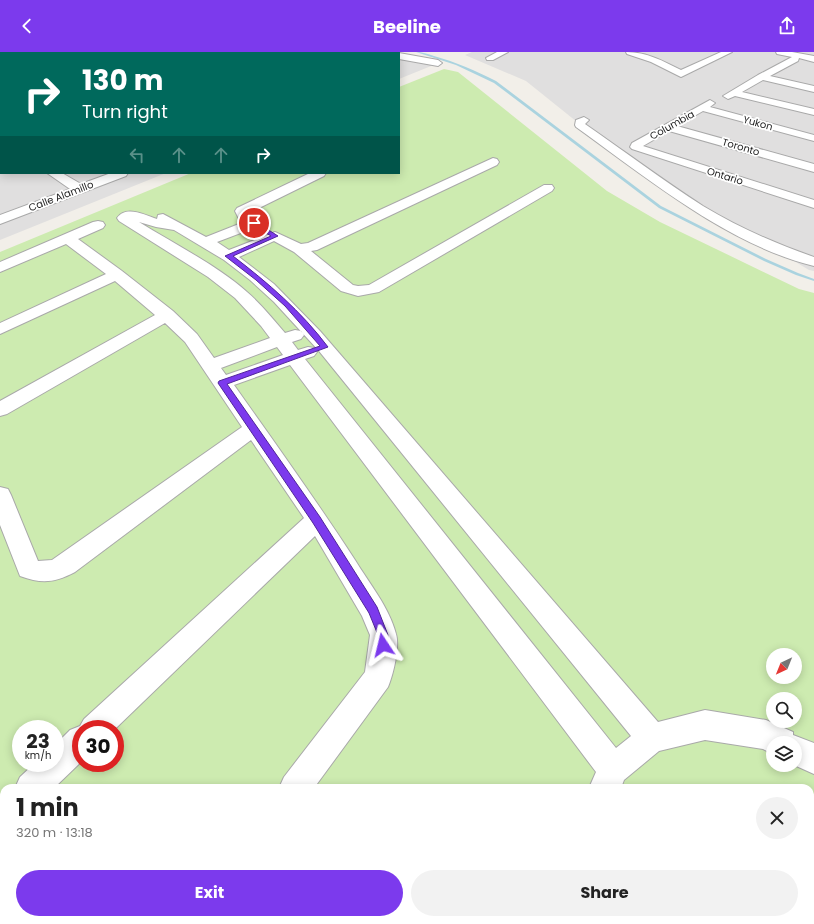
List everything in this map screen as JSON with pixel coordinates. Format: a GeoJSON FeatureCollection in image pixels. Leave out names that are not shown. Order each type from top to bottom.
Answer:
{"type":"FeatureCollection","features":[{"type":"Feature","properties":{"kind":"street"},"geometry":{"type":"LineString","coordinates":[[490,58],[504,52]]}},
{"type":"Feature","properties":{"kind":"street"},"geometry":{"type":"LineString","coordinates":[[630,52],[654,60],[681,74],[728,52]]}},
{"type":"Feature","properties":{"kind":"street"},"geometry":{"type":"LineString","coordinates":[[779,52],[802,58]]}},
{"type":"Feature","properties":{"kind":"street"},"geometry":{"type":"LineString","coordinates":[[400,56],[438,62]]}},
{"type":"Feature","properties":{"kind":"street"},"geometry":{"type":"LineString","coordinates":[[723,98],[761,77],[802,58]]}},
{"type":"Feature","properties":{"kind":"street"},"geometry":{"type":"LineString","coordinates":[[400,67],[419,59]]}},
{"type":"Feature","properties":{"kind":"street"},"geometry":{"type":"LineString","coordinates":[[761,77],[814,89]]}},
{"type":"Feature","properties":{"kind":"street"},"geometry":{"type":"LineString","coordinates":[[733,93],[814,112]]}},
{"type":"Feature","properties":{"kind":"street","name":"Columbia"},"geometry":{"type":"LineString","coordinates":[[636,147],[636,145],[668,126],[706,106]]}},
{"type":"Feature","properties":{"kind":"street","name":"Yukon"},"geometry":{"type":"LineString","coordinates":[[706,106],[814,138]]}},
{"type":"Feature","properties":{"kind":"street"},"geometry":{"type":"LineString","coordinates":[[584,120],[580,122],[580,125],[698,208],[742,232],[780,250],[814,262]]}},
{"type":"Feature","properties":{"kind":"street","name":"Toronto"},"geometry":{"type":"LineString","coordinates":[[668,126],[814,168]]}},
{"type":"Feature","properties":{"kind":"street","name":"Ontario"},"geometry":{"type":"LineString","coordinates":[[636,147],[814,204]]}},
{"type":"Feature","properties":{"kind":"street"},"geometry":{"type":"LineString","coordinates":[[299,249],[312,247],[493,162]]}},
{"type":"Feature","properties":{"kind":"street"},"geometry":{"type":"LineString","coordinates":[[55,174],[80,189]]}},
{"type":"Feature","properties":{"kind":"street"},"geometry":{"type":"LineString","coordinates":[[92,174],[102,180]]}},
{"type":"Feature","properties":{"kind":"street","name":"Calle Alamillo"},"geometry":{"type":"LineString","coordinates":[[0,220],[119,174]]}},
{"type":"Feature","properties":{"kind":"street"},"geometry":{"type":"LineString","coordinates":[[318,174],[242,211],[244,216],[254,223],[291,246],[299,249],[347,288],[358,292],[373,289],[548,188]]}},
{"type":"Feature","properties":{"kind":"street"},"geometry":{"type":"LineString","coordinates":[[143,206],[228,256],[258,278],[287,304],[318,338],[652,738]]}},
{"type":"Feature","properties":{"kind":"street"},"geometry":{"type":"LineString","coordinates":[[176,226],[156,223],[134,215],[124,218],[213,274],[241,295],[267,322],[609,778],[652,738],[705,725],[768,736]]}},
{"type":"Feature","properties":{"kind":"street"},"geometry":{"type":"LineString","coordinates":[[205,242],[254,223]]}},
{"type":"Feature","properties":{"kind":"street"},"geometry":{"type":"LineString","coordinates":[[0,266],[98,225]]}},
{"type":"Feature","properties":{"kind":"street"},"geometry":{"type":"LineString","coordinates":[[228,256],[275,236]]}},
{"type":"Feature","properties":{"kind":"street"},"geometry":{"type":"LineString","coordinates":[[67,238],[117,274],[167,315],[191,338],[316,520],[373,611],[383,635],[382,654],[378,678],[298,784]]}},
{"type":"Feature","properties":{"kind":"street"},"geometry":{"type":"LineString","coordinates":[[0,329],[117,274]]}},
{"type":"Feature","properties":{"kind":"street"},"geometry":{"type":"LineString","coordinates":[[0,409],[167,315]]}},
{"type":"Feature","properties":{"kind":"street"},"geometry":{"type":"LineString","coordinates":[[216,374],[318,338]]}},
{"type":"Feature","properties":{"kind":"street"},"geometry":{"type":"LineString","coordinates":[[0,495],[29,569],[40,572],[53,572],[66,565],[254,428]]}},
{"type":"Feature","properties":{"kind":"street"},"geometry":{"type":"LineString","coordinates":[[104,720],[316,520]]}},
{"type":"Feature","properties":{"kind":"street"},"geometry":{"type":"LineString","coordinates":[[36,784],[72,750]]}},
{"type":"Feature","properties":{"kind":"street"},"geometry":{"type":"LineString","coordinates":[[802,753],[814,759]]}},
{"type":"Feature","properties":{"kind":"shaded area"},"geometry":{"type":"Polygon","coordinates":[[[472,52],[814,52],[814,271],[809,270],[587,136],[592,134],[526,81],[465,55],[472,52]]]}},
{"type":"Feature","properties":{"kind":"shaded area"},"geometry":{"type":"Polygon","coordinates":[[[400,53],[441,62],[400,79],[400,53]]]}},
{"type":"Feature","properties":{"kind":"shaded area"},"geometry":{"type":"Polygon","coordinates":[[[0,174],[164,174],[0,240],[0,174]]]}},
{"type":"Feature","properties":{"kind":"green space"},"geometry":{"type":"Polygon","coordinates":[[[444,69],[458,72],[607,191],[660,222],[799,289],[814,293],[814,784],[0,784],[0,252],[189,174],[400,174],[400,87],[444,69]]]}},
{"type":"Feature","properties":{"kind":"waterway"},"geometry":{"type":"LineString","coordinates":[[417,52],[457,64],[495,82],[660,207],[765,260],[814,280]]}},
{"type":"Feature","properties":{"kind":"route"},"geometry":{"type":"LineString","coordinates":[[254,223],[275,236],[228,256],[258,278],[287,304],[325,347],[222,383],[316,520],[373,611],[383,635],[383,645]]}}]}
